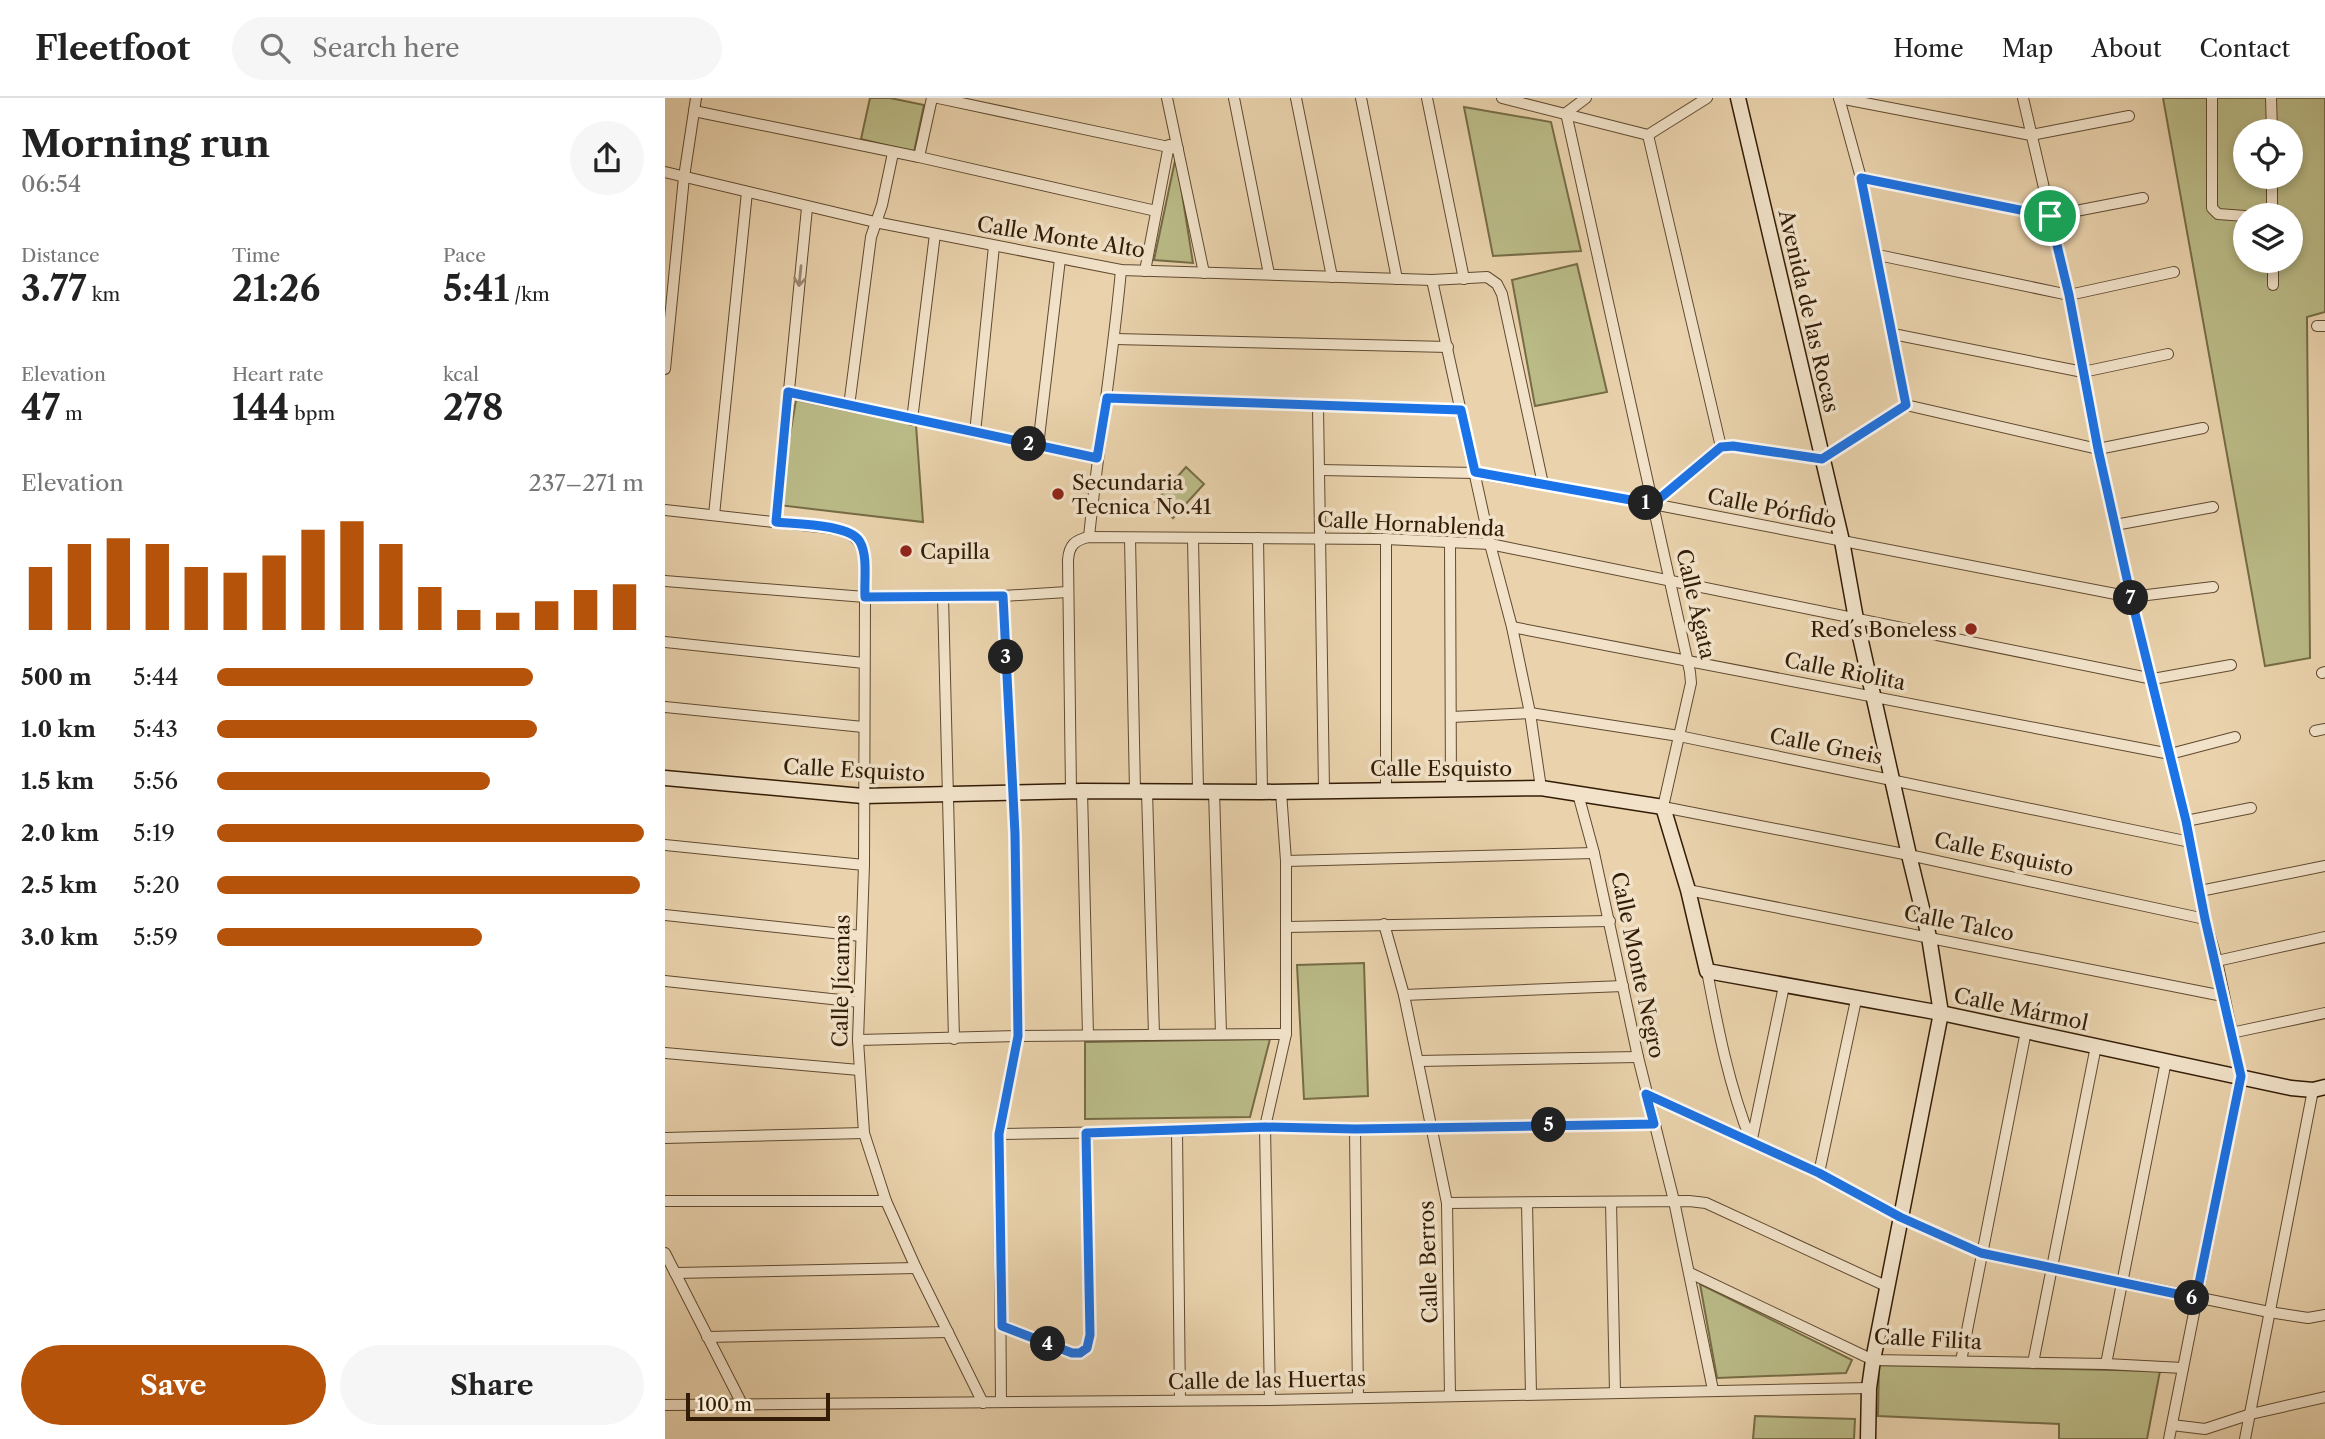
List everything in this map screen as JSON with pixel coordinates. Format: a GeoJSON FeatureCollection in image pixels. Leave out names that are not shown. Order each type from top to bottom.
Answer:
{"type":"FeatureCollection","features":[{"type":"Feature","properties":{"kind":"street"},"geometry":{"type":"LineString","coordinates":[[665,369],[684,177],[696,98]]}},
{"type":"Feature","properties":{"kind":"street"},"geometry":{"type":"LineString","coordinates":[[919,157],[932,98]]}},
{"type":"Feature","properties":{"kind":"street"},"geometry":{"type":"LineString","coordinates":[[938,98],[1173,148]]}},
{"type":"Feature","properties":{"kind":"street"},"geometry":{"type":"LineString","coordinates":[[1167,98],[1173,125],[1173,148],[1204,273]]}},
{"type":"Feature","properties":{"kind":"street"},"geometry":{"type":"LineString","coordinates":[[1234,98],[1269,274]]}},
{"type":"Feature","properties":{"kind":"street"},"geometry":{"type":"LineString","coordinates":[[1296,98],[1332,277]]}},
{"type":"Feature","properties":{"kind":"street"},"geometry":{"type":"LineString","coordinates":[[1361,98],[1397,279]]}},
{"type":"Feature","properties":{"kind":"street"},"geometry":{"type":"LineString","coordinates":[[1427,98],[1464,279]]}},
{"type":"Feature","properties":{"kind":"street"},"geometry":{"type":"LineString","coordinates":[[1566,113],[1586,98]]}},
{"type":"Feature","properties":{"kind":"street"},"geometry":{"type":"LineString","coordinates":[[1508,99],[1648,135],[1707,98]]}},
{"type":"Feature","properties":{"kind":"street","name":"Avenida de las Rocas"},"geometry":{"type":"LineString","coordinates":[[1738,98],[1842,541],[1892,779],[1929,937],[1941,1013],[1873,1360],[1869,1388],[1868,1439]]}},
{"type":"Feature","properties":{"kind":"street"},"geometry":{"type":"LineString","coordinates":[[1906,405],[1878,255],[1839,98],[2031,135],[2129,116]]}},
{"type":"Feature","properties":{"kind":"street"},"geometry":{"type":"LineString","coordinates":[[2023,98],[2069,295],[2098,449],[2186,821],[2241,1076],[2169,1439]]}},
{"type":"Feature","properties":{"kind":"street"},"geometry":{"type":"LineString","coordinates":[[2212,98],[2211,203],[2214,212],[2233,215]]}},
{"type":"Feature","properties":{"kind":"street"},"geometry":{"type":"LineString","coordinates":[[2271,98],[2272,119]]}},
{"type":"Feature","properties":{"kind":"street"},"geometry":{"type":"LineString","coordinates":[[694,111],[919,157],[1156,211]]}},
{"type":"Feature","properties":{"kind":"street","name":"Calle Ágata"},"geometry":{"type":"LineString","coordinates":[[1566,113],[1668,581],[1688,660],[1691,683],[1663,807],[1688,890],[1722,1048],[1738,1108],[1751,1141]]}},
{"type":"Feature","properties":{"kind":"street"},"geometry":{"type":"LineString","coordinates":[[1648,135],[1721,447]]}},
{"type":"Feature","properties":{"kind":"street"},"geometry":{"type":"LineString","coordinates":[[1145,271],[1156,211],[1173,148]]}},
{"type":"Feature","properties":{"kind":"street"},"geometry":{"type":"LineString","coordinates":[[849,406],[871,237],[883,205],[893,153]]}},
{"type":"Feature","properties":{"kind":"street","name":"Calle Monte Alto"},"geometry":{"type":"LineString","coordinates":[[665,172],[807,208],[1121,270],[1432,280],[1487,277],[1497,284],[1502,294],[1543,484]]}},
{"type":"Feature","properties":{"kind":"street"},"geometry":{"type":"LineString","coordinates":[[1861,178],[2050,216],[2143,198]]}},
{"type":"Feature","properties":{"kind":"street"},"geometry":{"type":"LineString","coordinates":[[714,516],[747,192]]}},
{"type":"Feature","properties":{"kind":"street"},"geometry":{"type":"LineString","coordinates":[[665,510],[776,522],[807,208]]}},
{"type":"Feature","properties":{"kind":"street"},"geometry":{"type":"LineString","coordinates":[[912,420],[935,234]]}},
{"type":"Feature","properties":{"kind":"street"},"geometry":{"type":"LineString","coordinates":[[975,433],[994,247]]}},
{"type":"Feature","properties":{"kind":"street"},"geometry":{"type":"LineString","coordinates":[[1878,255],[2069,295],[2174,272]]}},
{"type":"Feature","properties":{"kind":"street"},"geometry":{"type":"LineString","coordinates":[[1038,446],[1060,259]]}},
{"type":"Feature","properties":{"kind":"street"},"geometry":{"type":"LineString","coordinates":[[1088,1035],[1067,592],[1068,560],[1075,541],[1089,537],[1097,458],[1115,339],[1121,270]]}},
{"type":"Feature","properties":{"kind":"street"},"geometry":{"type":"LineString","coordinates":[[2273,273],[2273,285]]}},
{"type":"Feature","properties":{"kind":"street"},"geometry":{"type":"LineString","coordinates":[[1432,280],[1490,544],[1512,627],[1530,713],[1541,788]]}},
{"type":"Feature","properties":{"kind":"street"},"geometry":{"type":"LineString","coordinates":[[1893,334],[2083,372],[2168,354]]}},
{"type":"Feature","properties":{"kind":"street"},"geometry":{"type":"LineString","coordinates":[[1115,339],[1448,347]]}},
{"type":"Feature","properties":{"kind":"street"},"geometry":{"type":"LineString","coordinates":[[788,392],[1097,458]]}},
{"type":"Feature","properties":{"kind":"street"},"geometry":{"type":"LineString","coordinates":[[1107,398],[1461,410]]}},
{"type":"Feature","properties":{"kind":"street"},"geometry":{"type":"LineString","coordinates":[[1653,504],[1721,447],[1733,446],[1822,459],[1906,405],[2098,449],[2203,428]]}},
{"type":"Feature","properties":{"kind":"street"},"geometry":{"type":"LineString","coordinates":[[1318,407],[1324,790]]}},
{"type":"Feature","properties":{"kind":"street","name":"Calle Pórfido"},"geometry":{"type":"LineString","coordinates":[[1320,470],[1475,472],[2131,597],[2213,587]]}},
{"type":"Feature","properties":{"kind":"street"},"geometry":{"type":"LineString","coordinates":[[2115,525],[2213,507]]}},
{"type":"Feature","properties":{"kind":"street","name":"Calle Jícamas"},"geometry":{"type":"LineString","coordinates":[[776,522],[837,529],[860,540],[865,597],[864,866],[858,1040],[864,1133],[886,1201],[983,1403]]}},
{"type":"Feature","properties":{"kind":"street","name":"Calle Hornablenda"},"geometry":{"type":"LineString","coordinates":[[1089,537],[1386,539],[1490,544],[2153,679]]}},
{"type":"Feature","properties":{"kind":"street"},"geometry":{"type":"LineString","coordinates":[[1130,538],[1154,1035]]}},
{"type":"Feature","properties":{"kind":"street"},"geometry":{"type":"LineString","coordinates":[[1258,538],[1262,792]]}},
{"type":"Feature","properties":{"kind":"street"},"geometry":{"type":"LineString","coordinates":[[1193,539],[1198,790]]}},
{"type":"Feature","properties":{"kind":"street"},"geometry":{"type":"LineString","coordinates":[[1386,539],[1386,789]]}},
{"type":"Feature","properties":{"kind":"street"},"geometry":{"type":"LineString","coordinates":[[1450,542],[1451,789]]}},
{"type":"Feature","properties":{"kind":"street"},"geometry":{"type":"LineString","coordinates":[[665,581],[865,597],[1003,596],[1067,592]]}},
{"type":"Feature","properties":{"kind":"street"},"geometry":{"type":"LineString","coordinates":[[1001,1402],[999,1134],[1018,1036],[1012,793],[1003,596]]}},
{"type":"Feature","properties":{"kind":"street"},"geometry":{"type":"LineString","coordinates":[[943,597],[954,1039]]}},
{"type":"Feature","properties":{"kind":"street","name":"Calle Riolita"},"geometry":{"type":"LineString","coordinates":[[1512,627],[2170,754]]}},
{"type":"Feature","properties":{"kind":"street"},"geometry":{"type":"LineString","coordinates":[[665,642],[864,663]]}},
{"type":"Feature","properties":{"kind":"street"},"geometry":{"type":"LineString","coordinates":[[2153,679],[2231,665]]}},
{"type":"Feature","properties":{"kind":"street"},"geometry":{"type":"LineString","coordinates":[[665,707],[863,727]]}},
{"type":"Feature","properties":{"kind":"street","name":"Calle Gneis"},"geometry":{"type":"LineString","coordinates":[[1452,717],[1530,713],[1679,736],[2190,842]]}},
{"type":"Feature","properties":{"kind":"street"},"geometry":{"type":"LineString","coordinates":[[2170,754],[2235,737]]}},
{"type":"Feature","properties":{"kind":"street","name":"Calle Esquisto"},"geometry":{"type":"LineString","coordinates":[[665,778],[863,796],[1077,791],[1281,792],[1541,788],[1663,807],[1909,855],[2205,919]]}},
{"type":"Feature","properties":{"kind":"street"},"geometry":{"type":"LineString","coordinates":[[1214,790],[1221,1034]]}},
{"type":"Feature","properties":{"kind":"street"},"geometry":{"type":"LineString","coordinates":[[1270,1400],[1265,1127],[1286,1034],[1286,861],[1281,792]]}},
{"type":"Feature","properties":{"kind":"street","name":"Calle Monte Negro"},"geometry":{"type":"LineString","coordinates":[[1578,794],[1610,921],[1646,1094],[1674,1201],[1713,1390]]}},
{"type":"Feature","properties":{"kind":"street"},"geometry":{"type":"LineString","coordinates":[[2186,821],[2251,808]]}},
{"type":"Feature","properties":{"kind":"street"},"geometry":{"type":"LineString","coordinates":[[665,845],[864,866]]}},
{"type":"Feature","properties":{"kind":"street"},"geometry":{"type":"LineString","coordinates":[[1286,861],[1594,853]]}},
{"type":"Feature","properties":{"kind":"street"},"geometry":{"type":"LineString","coordinates":[[2200,891],[2325,866]]}},
{"type":"Feature","properties":{"kind":"street","name":"Calle Talco"},"geometry":{"type":"LineString","coordinates":[[1688,890],[2223,996]]}},
{"type":"Feature","properties":{"kind":"street"},"geometry":{"type":"LineString","coordinates":[[665,915],[861,936]]}},
{"type":"Feature","properties":{"kind":"street"},"geometry":{"type":"LineString","coordinates":[[1287,927],[1610,921]]}},
{"type":"Feature","properties":{"kind":"street","name":"Calle Berros"},"geometry":{"type":"LineString","coordinates":[[1384,924],[1404,995],[1447,1203],[1450,1396]]}},
{"type":"Feature","properties":{"kind":"street"},"geometry":{"type":"LineString","coordinates":[[2217,961],[2325,937]]}},
{"type":"Feature","properties":{"kind":"street","name":"Calle Mármol"},"geometry":{"type":"LineString","coordinates":[[1707,971],[1856,1000],[1941,1013],[2291,1088],[2319,1089]]}},
{"type":"Feature","properties":{"kind":"street"},"geometry":{"type":"LineString","coordinates":[[665,981],[859,1002]]}},
{"type":"Feature","properties":{"kind":"street"},"geometry":{"type":"LineString","coordinates":[[1751,1141],[1784,985]]}},
{"type":"Feature","properties":{"kind":"street"},"geometry":{"type":"LineString","coordinates":[[1404,995],[1623,986]]}},
{"type":"Feature","properties":{"kind":"street"},"geometry":{"type":"LineString","coordinates":[[1819,1173],[1856,1000]]}},
{"type":"Feature","properties":{"kind":"street"},"geometry":{"type":"LineString","coordinates":[[2231,1033],[2325,1013]]}},
{"type":"Feature","properties":{"kind":"street"},"geometry":{"type":"LineString","coordinates":[[1961,1361],[2026,1031]]}},
{"type":"Feature","properties":{"kind":"street"},"geometry":{"type":"LineString","coordinates":[[858,1040],[1286,1034]]}},
{"type":"Feature","properties":{"kind":"street"},"geometry":{"type":"LineString","coordinates":[[2033,1363],[2096,1046]]}},
{"type":"Feature","properties":{"kind":"street"},"geometry":{"type":"LineString","coordinates":[[665,1053],[859,1070]]}},
{"type":"Feature","properties":{"kind":"street"},"geometry":{"type":"LineString","coordinates":[[1418,1061],[1638,1057]]}},
{"type":"Feature","properties":{"kind":"street"},"geometry":{"type":"LineString","coordinates":[[2106,1364],[2166,1061]]}},
{"type":"Feature","properties":{"kind":"street"},"geometry":{"type":"LineString","coordinates":[[2245,1439],[2269,1312],[2319,1089]]}},
{"type":"Feature","properties":{"kind":"street"},"geometry":{"type":"LineString","coordinates":[[1646,1094],[1819,1173],[1900,1217],[1981,1253],[2269,1312],[2308,1318],[2325,1315]]}},
{"type":"Feature","properties":{"kind":"street"},"geometry":{"type":"LineString","coordinates":[[999,1134],[1265,1127],[1355,1129],[1654,1124]]}},
{"type":"Feature","properties":{"kind":"street"},"geometry":{"type":"LineString","coordinates":[[1355,1129],[1358,1398]]}},
{"type":"Feature","properties":{"kind":"street"},"geometry":{"type":"LineString","coordinates":[[1177,1131],[1180,1400]]}},
{"type":"Feature","properties":{"kind":"street"},"geometry":{"type":"LineString","coordinates":[[665,1138],[864,1133]]}},
{"type":"Feature","properties":{"kind":"street"},"geometry":{"type":"LineString","coordinates":[[1002,1326],[1072,1353],[1080,1353],[1087,1348],[1090,1335],[1086,1133]]}},
{"type":"Feature","properties":{"kind":"street"},"geometry":{"type":"LineString","coordinates":[[665,1201],[886,1201]]}},
{"type":"Feature","properties":{"kind":"street"},"geometry":{"type":"LineString","coordinates":[[1611,1202],[1615,1392]]}},
{"type":"Feature","properties":{"kind":"street"},"geometry":{"type":"LineString","coordinates":[[1447,1203],[1706,1203],[1886,1286]]}},
{"type":"Feature","properties":{"kind":"street"},"geometry":{"type":"LineString","coordinates":[[1527,1203],[1531,1394]]}},
{"type":"Feature","properties":{"kind":"street"},"geometry":{"type":"LineString","coordinates":[[665,1253],[742,1404]]}},
{"type":"Feature","properties":{"kind":"street"},"geometry":{"type":"LineString","coordinates":[[675,1273],[916,1268]]}},
{"type":"Feature","properties":{"kind":"street","name":"Calle Filita"},"geometry":{"type":"LineString","coordinates":[[1689,1273],[1873,1360],[2183,1368]]}},
{"type":"Feature","properties":{"kind":"street"},"geometry":{"type":"LineString","coordinates":[[707,1337],[948,1332]]}},
{"type":"Feature","properties":{"kind":"street","name":"Calle de las Huertas"},"geometry":{"type":"LineString","coordinates":[[665,1405],[1270,1400],[1869,1388]]}},
{"type":"Feature","properties":{"kind":"street"},"geometry":{"type":"LineString","coordinates":[[2172,1425],[2204,1429],[2251,1414],[2325,1397]]}},
{"type":"Feature","properties":{"kind":"green space"},"geometry":{"type":"Polygon","coordinates":[[[870,98],[890,98],[924,105],[914,152],[861,139],[870,98]]]}},
{"type":"Feature","properties":{"kind":"green space"},"geometry":{"type":"Polygon","coordinates":[[[2163,98],[2325,98],[2325,312],[2307,317],[2310,658],[2265,666],[2163,98]]]}},
{"type":"Feature","properties":{"kind":"green space"},"geometry":{"type":"Polygon","coordinates":[[[1464,107],[1551,122],[1581,251],[1493,256],[1464,107]]]}},
{"type":"Feature","properties":{"kind":"green space"},"geometry":{"type":"Polygon","coordinates":[[[1176,156],[1193,263],[1154,260],[1176,156]]]}},
{"type":"Feature","properties":{"kind":"green space"},"geometry":{"type":"Polygon","coordinates":[[[1577,264],[1607,392],[1535,406],[1512,280],[1577,264]]]}},
{"type":"Feature","properties":{"kind":"green space"},"geometry":{"type":"Polygon","coordinates":[[[796,400],[916,425],[923,522],[778,505],[796,400]]]}},
{"type":"Feature","properties":{"kind":"green space"},"geometry":{"type":"Polygon","coordinates":[[[1186,467],[1204,484],[1173,518],[1155,502],[1186,467]]]}},
{"type":"Feature","properties":{"kind":"green space"},"geometry":{"type":"Polygon","coordinates":[[[1364,963],[1368,1096],[1304,1099],[1297,965],[1364,963]]]}},
{"type":"Feature","properties":{"kind":"green space"},"geometry":{"type":"Polygon","coordinates":[[[1270,1039],[1250,1117],[1085,1119],[1085,1042],[1270,1039]]]}},
{"type":"Feature","properties":{"kind":"green space"},"geometry":{"type":"Polygon","coordinates":[[[1700,1284],[1852,1360],[1846,1373],[1717,1378],[1700,1284]]]}},
{"type":"Feature","properties":{"kind":"green space"},"geometry":{"type":"Polygon","coordinates":[[[1879,1365],[2160,1371],[2147,1439],[2059,1439],[2059,1424],[1878,1416],[1879,1365]]]}},
{"type":"Feature","properties":{"kind":"green space"},"geometry":{"type":"Polygon","coordinates":[[[1755,1416],[1855,1419],[1854,1439],[1753,1439],[1755,1416]]]}},
{"type":"Feature","properties":{"kind":"place","name":"Secundaria Tecnica No.41"},"geometry":{"type":"Point","coordinates":[1058,494]}},
{"type":"Feature","properties":{"kind":"place","name":"Capilla"},"geometry":{"type":"Point","coordinates":[906,551]}},
{"type":"Feature","properties":{"kind":"place","name":"Red´s Boneless"},"geometry":{"type":"Point","coordinates":[1971,629]}},
{"type":"Feature","properties":{"kind":"route"},"geometry":{"type":"LineString","coordinates":[[1861,178],[2050,216],[2069,295],[2098,449],[2186,821],[2241,1076],[2196,1298],[1981,1253],[1900,1217],[1819,1173],[1646,1094],[1654,1124],[1355,1129],[1265,1127],[1086,1133],[1090,1335],[1087,1348],[1080,1353],[1072,1353],[1002,1326],[999,1134],[1018,1036],[1015,834],[1003,596],[865,597],[860,540],[843,530],[776,522],[788,392],[1097,458],[1107,398],[1461,410],[1475,472],[1653,504],[1721,447],[1733,446],[1822,459],[1906,405],[1861,178]]}}]}
